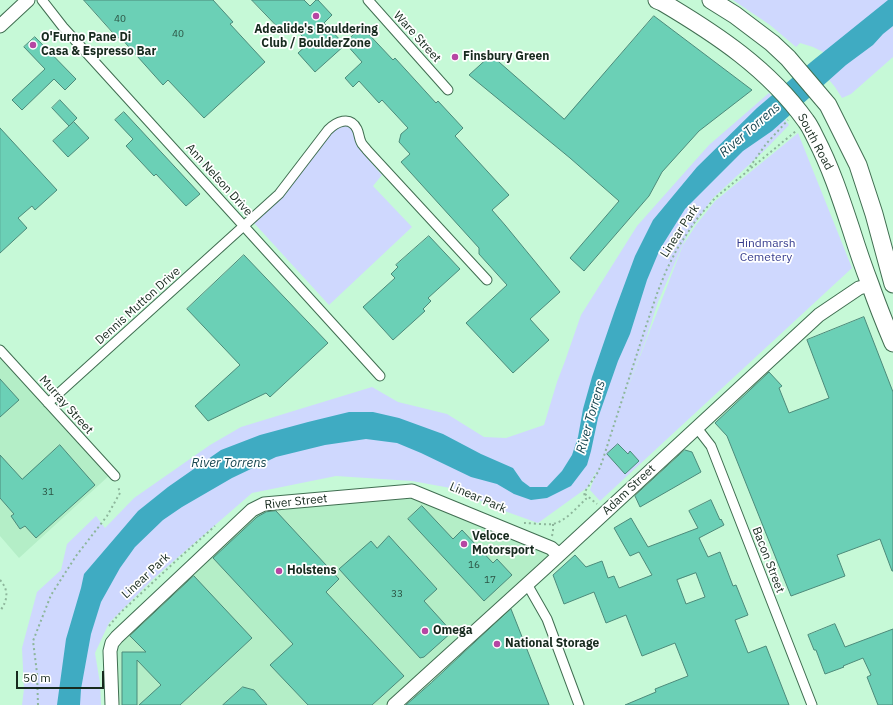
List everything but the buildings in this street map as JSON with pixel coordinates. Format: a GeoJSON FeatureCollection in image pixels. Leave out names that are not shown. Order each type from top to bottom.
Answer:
{"type":"FeatureCollection","features":[{"type":"Feature","properties":{"kind":"highway","name":"South Road"},"geometry":{"type":"LineString","coordinates":[[657,0],[693,20],[741,54],[773,81],[807,122],[823,152],[870,285],[893,343]]}},
{"type":"Feature","properties":{"kind":"highway"},"geometry":{"type":"LineString","coordinates":[[712,0],[735,14],[772,43],[788,58],[828,105],[858,166],[874,214],[893,284]]}},
{"type":"Feature","properties":{"kind":"main road"},"geometry":{"type":"LineString","coordinates":[[0,26],[28,0]]}},
{"type":"Feature","properties":{"kind":"main road","name":"Adam Street"},"geometry":{"type":"LineString","coordinates":[[394,705],[819,315],[859,288],[870,285]]}},
{"type":"Feature","properties":{"kind":"main road","name":"River Street"},"geometry":{"type":"LineString","coordinates":[[112,705],[110,651],[112,643],[252,510],[264,504],[412,491],[551,548],[559,555]]}},
{"type":"Feature","properties":{"kind":"street","name":"Ann Nelson Drive"},"geometry":{"type":"LineString","coordinates":[[42,0],[63,27],[380,376]]}},
{"type":"Feature","properties":{"kind":"street","name":"Ware Street"},"geometry":{"type":"LineString","coordinates":[[368,0],[448,90]]}},
{"type":"Feature","properties":{"kind":"street","name":"Dennis Mutton Drive"},"geometry":{"type":"LineString","coordinates":[[48,403],[278,194],[328,130],[336,123],[348,121],[353,124],[361,142],[367,150],[487,280]]}},
{"type":"Feature","properties":{"kind":"street","name":"Murray Street"},"geometry":{"type":"LineString","coordinates":[[0,350],[115,476]]}},
{"type":"Feature","properties":{"kind":"street","name":"Bacon Street"},"geometry":{"type":"LineString","coordinates":[[697,428],[711,446],[812,705]]}},
{"type":"Feature","properties":{"kind":"street"},"geometry":{"type":"LineString","coordinates":[[527,584],[548,619],[579,705]]}},
{"type":"Feature","properties":{"kind":"path"},"geometry":{"type":"LineString","coordinates":[[744,174],[766,144],[790,118]]}},
{"type":"Feature","properties":{"kind":"path","name":"Linear Park"},"geometry":{"type":"LineString","coordinates":[[524,523],[551,524],[562,520],[586,499],[584,493],[598,472],[602,462],[645,329],[666,271],[677,249],[696,220],[715,198],[807,122]]}},
{"type":"Feature","properties":{"kind":"path"},"geometry":{"type":"LineString","coordinates":[[38,705],[37,673],[33,641],[51,596],[76,556],[107,516],[120,493],[115,476]]}},
{"type":"Feature","properties":{"kind":"path"},"geometry":{"type":"LineString","coordinates":[[584,493],[605,512]]}},
{"type":"Feature","properties":{"kind":"path","name":"Linear Park"},"geometry":{"type":"LineString","coordinates":[[107,630],[120,613],[217,524]]}},
{"type":"Feature","properties":{"kind":"path"},"geometry":{"type":"LineString","coordinates":[[0,580],[3,583],[7,593],[5,604],[0,611]]}},
{"type":"Feature","properties":{"kind":"shaded area"},"geometry":{"type":"Polygon","coordinates":[[[0,350],[112,473],[19,558],[0,536],[0,350]]]}},
{"type":"Feature","properties":{"kind":"shaded area"},"geometry":{"type":"Polygon","coordinates":[[[412,491],[559,555],[394,705],[112,705],[112,643],[252,510],[412,491]]]}},
{"type":"Feature","properties":{"kind":"green space"},"geometry":{"type":"Polygon","coordinates":[[[733,0],[893,0],[893,57],[851,94],[842,98],[821,70],[827,54],[813,47],[800,43],[796,47],[770,25],[733,0]]]}},
{"type":"Feature","properties":{"kind":"green space","name":"Hindmarsh Cemetery"},"geometry":{"type":"Polygon","coordinates":[[[769,93],[777,103],[775,107],[789,125],[764,151],[712,199],[687,235],[658,302],[622,403],[683,245],[696,225],[715,201],[798,133],[852,268],[600,501],[590,490],[597,470],[588,487],[538,523],[496,508],[456,489],[412,481],[336,476],[252,493],[153,579],[109,623],[95,653],[100,683],[101,705],[22,705],[24,689],[22,648],[37,592],[61,570],[67,544],[96,516],[105,528],[134,498],[210,445],[241,427],[372,387],[398,402],[447,414],[484,437],[506,438],[544,425],[557,382],[581,315],[637,226],[709,145],[769,93]]]}},
{"type":"Feature","properties":{"kind":"green space"},"geometry":{"type":"Polygon","coordinates":[[[343,125],[352,129],[357,146],[382,175],[373,186],[412,227],[329,305],[254,223],[283,197],[332,131],[343,125]]]}},
{"type":"Feature","properties":{"kind":"water","name":"River Torrens"},"geometry":{"type":"Polygon","coordinates":[[[888,0],[893,0],[893,26],[873,45],[846,65],[772,131],[743,151],[685,209],[660,249],[647,280],[630,334],[618,361],[598,418],[587,465],[571,486],[547,498],[531,500],[514,494],[497,484],[471,477],[397,443],[366,439],[325,445],[276,457],[232,478],[182,507],[163,520],[135,547],[120,568],[101,602],[91,634],[81,689],[80,705],[57,705],[66,639],[84,574],[138,511],[168,487],[221,450],[260,435],[308,422],[349,412],[373,412],[399,418],[443,434],[481,454],[513,468],[522,481],[530,487],[547,487],[562,471],[572,455],[578,437],[583,409],[592,377],[615,310],[635,256],[653,220],[697,167],[757,108],[888,0]]]}},
{"type":"Feature","properties":{"kind":"place","name":"Adealide's Bouldering Club / BoulderZone"},"geometry":{"type":"Point","coordinates":[316,16]}},
{"type":"Feature","properties":{"kind":"place","name":"O'Furno Pane Di Casa & Espresso Bar"},"geometry":{"type":"Point","coordinates":[33,45]}},
{"type":"Feature","properties":{"kind":"place","name":"Finsbury Green"},"geometry":{"type":"Point","coordinates":[455,57]}},
{"type":"Feature","properties":{"kind":"place","name":"Veloce Motorsport"},"geometry":{"type":"Point","coordinates":[464,544]}},
{"type":"Feature","properties":{"kind":"place","name":"Holstens"},"geometry":{"type":"Point","coordinates":[279,571]}},
{"type":"Feature","properties":{"kind":"place","name":"Omega"},"geometry":{"type":"Point","coordinates":[425,631]}},
{"type":"Feature","properties":{"kind":"place","name":"National Storage"},"geometry":{"type":"Point","coordinates":[497,644]}}]}
